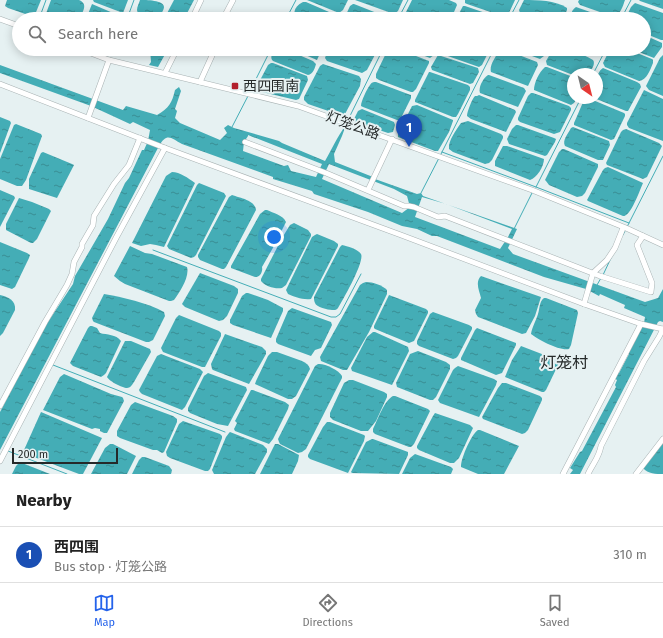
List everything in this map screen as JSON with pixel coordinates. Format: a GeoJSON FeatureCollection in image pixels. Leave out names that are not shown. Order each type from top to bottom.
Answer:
{"type":"FeatureCollection","features":[{"type":"Feature","properties":{"kind":"street"},"geometry":{"type":"LineString","coordinates":[[195,12],[201,0]]}},
{"type":"Feature","properties":{"kind":"street"},"geometry":{"type":"LineString","coordinates":[[226,12],[232,0]]}},
{"type":"Feature","properties":{"kind":"street"},"geometry":{"type":"LineString","coordinates":[[0,20],[12,24]]}},
{"type":"Feature","properties":{"kind":"street","name":"灯笼公路"},"geometry":{"type":"LineString","coordinates":[[98,56],[109,60],[298,106],[534,190],[663,245]]}},
{"type":"Feature","properties":{"kind":"street"},"geometry":{"type":"LineString","coordinates":[[165,73],[174,56]]}},
{"type":"Feature","properties":{"kind":"street"},"geometry":{"type":"LineString","coordinates":[[200,82],[212,56]]}},
{"type":"Feature","properties":{"kind":"street"},"geometry":{"type":"LineString","coordinates":[[88,118],[109,60]]}},
{"type":"Feature","properties":{"kind":"street"},"geometry":{"type":"LineString","coordinates":[[0,84],[165,148],[584,304],[641,324],[663,329],[644,361],[601,446],[597,460],[593,464],[588,474]]}},
{"type":"Feature","properties":{"kind":"street"},"geometry":{"type":"LineString","coordinates":[[0,406],[44,322],[70,280],[74,262],[93,225],[94,216],[114,184],[129,165],[140,138]]}},
{"type":"Feature","properties":{"kind":"street"},"geometry":{"type":"LineString","coordinates":[[368,190],[392,139]]}},
{"type":"Feature","properties":{"kind":"street"},"geometry":{"type":"LineString","coordinates":[[245,142],[319,170],[404,206],[414,207],[438,217],[445,216],[593,273],[651,292],[652,283],[637,245],[643,236]]}},
{"type":"Feature","properties":{"kind":"street"},"geometry":{"type":"LineString","coordinates":[[0,460],[116,238],[165,148]]}},
{"type":"Feature","properties":{"kind":"street"},"geometry":{"type":"LineString","coordinates":[[584,304],[593,273],[607,260],[625,228]]}},
{"type":"Feature","properties":{"kind":"street"},"geometry":{"type":"LineString","coordinates":[[563,474],[641,324]]}},
{"type":"Feature","properties":{"kind":"street"},"geometry":{"type":"LineString","coordinates":[[636,474],[663,439]]}},
{"type":"Feature","properties":{"kind":"water"},"geometry":{"type":"Polygon","coordinates":[[[7,0],[41,0],[36,12],[20,12],[5,6],[7,0]]]}},
{"type":"Feature","properties":{"kind":"water"},"geometry":{"type":"Polygon","coordinates":[[[51,0],[79,0],[84,4],[83,12],[47,12],[51,0]]]}},
{"type":"Feature","properties":{"kind":"water"},"geometry":{"type":"Polygon","coordinates":[[[93,0],[128,0],[123,12],[94,2],[93,0]]]}},
{"type":"Feature","properties":{"kind":"water"},"geometry":{"type":"Polygon","coordinates":[[[140,0],[161,3],[164,7],[162,12],[138,12],[140,0]]]}},
{"type":"Feature","properties":{"kind":"water"},"geometry":{"type":"Polygon","coordinates":[[[174,0],[194,0],[188,12],[168,12],[174,0]]]}},
{"type":"Feature","properties":{"kind":"water"},"geometry":{"type":"Polygon","coordinates":[[[307,0],[348,0],[343,10],[337,12],[307,0]]]}},
{"type":"Feature","properties":{"kind":"water"},"geometry":{"type":"Polygon","coordinates":[[[355,0],[403,0],[398,11],[388,12],[355,0]]]}},
{"type":"Feature","properties":{"kind":"water"},"geometry":{"type":"Polygon","coordinates":[[[412,0],[449,0],[457,5],[454,12],[406,12],[412,0]]]}},
{"type":"Feature","properties":{"kind":"water"},"geometry":{"type":"Polygon","coordinates":[[[465,0],[515,0],[509,12],[490,12],[465,3],[465,0]]]}},
{"type":"Feature","properties":{"kind":"water"},"geometry":{"type":"Polygon","coordinates":[[[524,0],[541,0],[552,2],[567,8],[566,12],[520,12],[519,10],[524,0]]]}},
{"type":"Feature","properties":{"kind":"water"},"geometry":{"type":"Polygon","coordinates":[[[579,0],[625,0],[620,12],[600,12],[580,5],[578,2],[579,0]]]}},
{"type":"Feature","properties":{"kind":"water"},"geometry":{"type":"Polygon","coordinates":[[[639,0],[663,0],[663,9],[640,1],[639,0]]]}},
{"type":"Feature","properties":{"kind":"water"},"geometry":{"type":"Polygon","coordinates":[[[306,2],[329,12],[294,12],[298,5],[306,2]]]}},
{"type":"Feature","properties":{"kind":"water"},"geometry":{"type":"Polygon","coordinates":[[[635,3],[663,13],[663,40],[651,36],[651,12],[628,12],[635,3]]]}},
{"type":"Feature","properties":{"kind":"water"},"geometry":{"type":"Polygon","coordinates":[[[92,4],[111,12],[89,12],[92,4]]]}},
{"type":"Feature","properties":{"kind":"water"},"geometry":{"type":"Polygon","coordinates":[[[354,4],[374,12],[347,12],[350,6],[354,4]]]}},
{"type":"Feature","properties":{"kind":"water"},"geometry":{"type":"Polygon","coordinates":[[[463,6],[465,6],[483,12],[460,12],[463,6]]]}},
{"type":"Feature","properties":{"kind":"water"},"geometry":{"type":"Polygon","coordinates":[[[576,7],[590,12],[572,12],[576,7]]]}},
{"type":"Feature","properties":{"kind":"water"},"geometry":{"type":"Polygon","coordinates":[[[651,38],[662,43],[662,47],[654,58],[649,56],[651,56],[651,38]]]}},
{"type":"Feature","properties":{"kind":"water"},"geometry":{"type":"Polygon","coordinates":[[[663,55],[663,96],[649,90],[646,86],[663,55]]]}},
{"type":"Feature","properties":{"kind":"water"},"geometry":{"type":"Polygon","coordinates":[[[151,56],[164,56],[158,67],[149,65],[151,62],[151,56]]]}},
{"type":"Feature","properties":{"kind":"water"},"geometry":{"type":"Polygon","coordinates":[[[271,56],[301,56],[316,64],[314,71],[308,75],[272,60],[271,56]]]}},
{"type":"Feature","properties":{"kind":"water"},"geometry":{"type":"Polygon","coordinates":[[[308,56],[319,56],[317,60],[308,56]]]}},
{"type":"Feature","properties":{"kind":"water"},"geometry":{"type":"Polygon","coordinates":[[[326,56],[374,56],[367,70],[362,73],[327,61],[326,56]]]}},
{"type":"Feature","properties":{"kind":"water"},"geometry":{"type":"Polygon","coordinates":[[[385,56],[416,56],[429,61],[416,89],[413,92],[379,80],[376,78],[376,74],[385,56]]]}},
{"type":"Feature","properties":{"kind":"water"},"geometry":{"type":"Polygon","coordinates":[[[437,56],[441,56],[478,68],[479,72],[473,83],[470,84],[432,70],[431,67],[437,56]]]}},
{"type":"Feature","properties":{"kind":"water"},"geometry":{"type":"Polygon","coordinates":[[[448,56],[486,56],[482,65],[479,67],[448,56]]]}},
{"type":"Feature","properties":{"kind":"water"},"geometry":{"type":"Polygon","coordinates":[[[496,56],[522,56],[537,62],[538,65],[528,86],[491,72],[492,64],[496,56]]]}},
{"type":"Feature","properties":{"kind":"water"},"geometry":{"type":"Polygon","coordinates":[[[532,56],[544,56],[540,59],[532,56]]]}},
{"type":"Feature","properties":{"kind":"water"},"geometry":{"type":"Polygon","coordinates":[[[549,56],[585,56],[594,62],[592,68],[567,68],[567,73],[547,65],[546,61],[549,56]]]}},
{"type":"Feature","properties":{"kind":"water"},"geometry":{"type":"Polygon","coordinates":[[[606,56],[644,56],[653,60],[646,77],[639,81],[605,67],[603,63],[606,56]]]}},
{"type":"Feature","properties":{"kind":"water"},"geometry":{"type":"Polygon","coordinates":[[[271,63],[307,76],[308,80],[299,99],[296,100],[258,91],[257,86],[268,65],[271,63]]]}},
{"type":"Feature","properties":{"kind":"water"},"geometry":{"type":"Polygon","coordinates":[[[323,64],[359,76],[361,79],[360,86],[343,116],[308,104],[304,100],[304,97],[320,66],[323,64]]]}},
{"type":"Feature","properties":{"kind":"water"},"geometry":{"type":"Polygon","coordinates":[[[0,65],[123,110],[126,106],[157,115],[169,105],[175,90],[179,87],[181,91],[175,109],[177,111],[175,118],[180,123],[220,140],[227,133],[224,128],[228,125],[279,141],[325,161],[337,138],[346,125],[334,154],[335,162],[375,179],[417,194],[421,193],[423,196],[445,204],[422,197],[415,217],[500,249],[512,229],[449,205],[517,229],[508,248],[513,254],[645,302],[658,298],[663,289],[663,322],[658,322],[580,474],[570,474],[573,470],[570,468],[582,451],[616,387],[615,385],[617,380],[613,377],[616,373],[619,373],[629,354],[628,352],[644,323],[645,317],[624,308],[625,305],[600,294],[599,296],[586,289],[544,277],[437,236],[432,236],[417,229],[402,226],[368,212],[314,194],[312,191],[273,179],[273,177],[182,144],[172,138],[167,138],[164,139],[159,146],[0,450],[0,412],[44,328],[73,284],[75,276],[108,219],[142,150],[144,150],[148,141],[150,130],[133,122],[130,124],[91,106],[0,73],[0,65]],[[248,136],[244,142],[243,151],[284,166],[288,165],[291,171],[316,177],[322,164],[248,136]],[[329,164],[322,179],[402,213],[410,207],[407,196],[394,189],[329,164]]]}},
{"type":"Feature","properties":{"kind":"water"},"geometry":{"type":"Polygon","coordinates":[[[545,67],[547,67],[567,75],[567,103],[534,90],[537,78],[545,67]]]}},
{"type":"Feature","properties":{"kind":"water"},"geometry":{"type":"Polygon","coordinates":[[[603,68],[640,84],[641,87],[628,111],[603,102],[603,68]]]}},
{"type":"Feature","properties":{"kind":"water"},"geometry":{"type":"Polygon","coordinates":[[[429,72],[470,87],[470,90],[456,117],[415,102],[429,72]]]}},
{"type":"Feature","properties":{"kind":"water"},"geometry":{"type":"Polygon","coordinates":[[[488,75],[524,88],[526,91],[518,107],[480,93],[481,83],[488,75]]]}},
{"type":"Feature","properties":{"kind":"water"},"geometry":{"type":"Polygon","coordinates":[[[373,82],[411,95],[411,98],[399,120],[361,106],[363,98],[369,87],[373,82]]]}},
{"type":"Feature","properties":{"kind":"water"},"geometry":{"type":"Polygon","coordinates":[[[644,90],[663,99],[663,141],[629,128],[627,125],[644,90]]]}},
{"type":"Feature","properties":{"kind":"water"},"geometry":{"type":"Polygon","coordinates":[[[531,93],[571,108],[560,132],[554,134],[518,120],[528,96],[531,93]]]}},
{"type":"Feature","properties":{"kind":"water"},"geometry":{"type":"Polygon","coordinates":[[[479,95],[515,110],[516,112],[506,132],[471,119],[467,116],[472,100],[475,96],[479,95]]]}},
{"type":"Feature","properties":{"kind":"water"},"geometry":{"type":"Polygon","coordinates":[[[582,104],[602,104],[625,114],[614,139],[611,140],[574,125],[582,104]]]}},
{"type":"Feature","properties":{"kind":"water"},"geometry":{"type":"Polygon","coordinates":[[[417,105],[453,120],[449,132],[438,151],[398,137],[398,134],[412,106],[417,105]]]}},
{"type":"Feature","properties":{"kind":"water"},"geometry":{"type":"Polygon","coordinates":[[[362,109],[394,122],[395,125],[393,132],[388,133],[355,122],[354,119],[358,111],[362,109]]]}},
{"type":"Feature","properties":{"kind":"water"},"geometry":{"type":"Polygon","coordinates":[[[0,117],[10,121],[11,123],[0,153],[0,117]]]}},
{"type":"Feature","properties":{"kind":"water"},"geometry":{"type":"Polygon","coordinates":[[[468,121],[503,136],[492,160],[489,163],[485,164],[453,152],[449,149],[451,139],[461,123],[468,121]]]}},
{"type":"Feature","properties":{"kind":"water"},"geometry":{"type":"Polygon","coordinates":[[[16,124],[41,134],[42,136],[26,180],[22,186],[17,186],[0,179],[0,159],[14,125],[16,124]]]}},
{"type":"Feature","properties":{"kind":"water"},"geometry":{"type":"Polygon","coordinates":[[[516,125],[556,139],[547,155],[545,156],[509,144],[507,139],[512,129],[516,125]]]}},
{"type":"Feature","properties":{"kind":"water"},"geometry":{"type":"Polygon","coordinates":[[[573,127],[609,141],[610,145],[603,160],[598,160],[565,146],[565,139],[573,127]]]}},
{"type":"Feature","properties":{"kind":"water"},"geometry":{"type":"Polygon","coordinates":[[[626,129],[659,143],[662,146],[647,177],[643,179],[607,165],[606,163],[621,132],[626,129]]]}},
{"type":"Feature","properties":{"kind":"water"},"geometry":{"type":"Polygon","coordinates":[[[503,146],[507,146],[544,159],[543,165],[538,174],[530,180],[495,166],[495,161],[503,146]]]}},
{"type":"Feature","properties":{"kind":"water"},"geometry":{"type":"Polygon","coordinates":[[[562,149],[598,164],[598,167],[585,193],[582,196],[577,197],[549,185],[545,180],[562,149]]]}},
{"type":"Feature","properties":{"kind":"water"},"geometry":{"type":"Polygon","coordinates":[[[43,152],[74,165],[57,198],[29,189],[29,179],[41,153],[43,152]]]}},
{"type":"Feature","properties":{"kind":"water"},"geometry":{"type":"Polygon","coordinates":[[[608,167],[643,183],[633,205],[625,216],[587,200],[603,170],[608,167]]]}},
{"type":"Feature","properties":{"kind":"water"},"geometry":{"type":"Polygon","coordinates":[[[172,172],[181,174],[195,183],[164,247],[150,244],[141,246],[132,243],[166,176],[172,172]]]}},
{"type":"Feature","properties":{"kind":"water"},"geometry":{"type":"Polygon","coordinates":[[[199,183],[224,193],[226,196],[196,255],[191,258],[169,249],[167,246],[199,183]]]}},
{"type":"Feature","properties":{"kind":"water"},"geometry":{"type":"Polygon","coordinates":[[[0,190],[14,196],[15,198],[0,227],[0,190]]]}},
{"type":"Feature","properties":{"kind":"water"},"geometry":{"type":"Polygon","coordinates":[[[232,195],[250,202],[256,210],[226,267],[222,269],[200,260],[198,255],[229,197],[232,195]]]}},
{"type":"Feature","properties":{"kind":"water"},"geometry":{"type":"Polygon","coordinates":[[[19,198],[51,211],[37,239],[33,243],[6,230],[6,224],[19,198]]]}},
{"type":"Feature","properties":{"kind":"water"},"geometry":{"type":"Polygon","coordinates":[[[265,210],[280,216],[286,222],[262,267],[261,274],[255,277],[231,268],[231,266],[260,214],[265,210]]]}},
{"type":"Feature","properties":{"kind":"water"},"geometry":{"type":"Polygon","coordinates":[[[294,223],[308,230],[311,236],[286,285],[282,288],[268,286],[261,281],[261,279],[282,238],[290,225],[294,223]]]}},
{"type":"Feature","properties":{"kind":"water"},"geometry":{"type":"Polygon","coordinates":[[[317,234],[334,241],[338,244],[338,246],[311,299],[302,299],[288,294],[286,290],[312,237],[317,234]]]}},
{"type":"Feature","properties":{"kind":"water"},"geometry":{"type":"Polygon","coordinates":[[[0,242],[30,255],[15,287],[12,289],[0,285],[0,242]]]}},
{"type":"Feature","properties":{"kind":"water"},"geometry":{"type":"Polygon","coordinates":[[[342,245],[360,252],[360,264],[353,281],[338,308],[336,310],[325,309],[314,302],[314,297],[342,245]]]}},
{"type":"Feature","properties":{"kind":"water"},"geometry":{"type":"Polygon","coordinates":[[[130,246],[145,253],[152,254],[187,267],[188,271],[186,280],[174,300],[169,301],[125,284],[114,276],[130,246]]]}},
{"type":"Feature","properties":{"kind":"water"},"geometry":{"type":"Polygon","coordinates":[[[200,273],[234,286],[238,289],[238,293],[227,316],[223,320],[219,321],[185,307],[182,304],[200,273]]]}},
{"type":"Feature","properties":{"kind":"water"},"geometry":{"type":"Polygon","coordinates":[[[481,276],[541,297],[535,316],[526,333],[522,334],[478,317],[475,310],[481,298],[478,281],[481,276]]]}},
{"type":"Feature","properties":{"kind":"water"},"geometry":{"type":"Polygon","coordinates":[[[366,282],[374,283],[383,287],[387,290],[387,294],[369,332],[347,370],[343,370],[321,361],[320,357],[360,285],[366,282]]]}},
{"type":"Feature","properties":{"kind":"water"},"geometry":{"type":"Polygon","coordinates":[[[246,293],[268,300],[283,308],[271,338],[230,323],[230,320],[242,296],[246,293]]]}},
{"type":"Feature","properties":{"kind":"water"},"geometry":{"type":"Polygon","coordinates":[[[104,294],[143,303],[164,312],[165,316],[153,340],[146,342],[94,322],[92,318],[104,294]]]}},
{"type":"Feature","properties":{"kind":"water"},"geometry":{"type":"Polygon","coordinates":[[[0,295],[13,301],[15,310],[0,336],[0,295]]]}},
{"type":"Feature","properties":{"kind":"water"},"geometry":{"type":"Polygon","coordinates":[[[389,295],[428,311],[414,341],[409,343],[374,328],[389,295]]]}},
{"type":"Feature","properties":{"kind":"water"},"geometry":{"type":"Polygon","coordinates":[[[544,298],[577,310],[578,313],[569,349],[555,347],[531,334],[540,303],[544,298]]]}},
{"type":"Feature","properties":{"kind":"water"},"geometry":{"type":"Polygon","coordinates":[[[292,308],[331,322],[332,325],[321,348],[315,350],[311,356],[276,342],[288,311],[292,308]]]}},
{"type":"Feature","properties":{"kind":"water"},"geometry":{"type":"Polygon","coordinates":[[[433,312],[472,327],[456,358],[453,359],[417,344],[430,314],[433,312]]]}},
{"type":"Feature","properties":{"kind":"water"},"geometry":{"type":"Polygon","coordinates":[[[179,315],[221,333],[221,336],[205,367],[163,352],[161,348],[179,315]]]}},
{"type":"Feature","properties":{"kind":"water"},"geometry":{"type":"Polygon","coordinates":[[[90,326],[97,328],[100,333],[114,336],[121,341],[106,373],[101,377],[73,366],[70,363],[90,326]]]}},
{"type":"Feature","properties":{"kind":"water"},"geometry":{"type":"Polygon","coordinates":[[[477,328],[516,343],[502,373],[496,375],[461,360],[477,328]]]}},
{"type":"Feature","properties":{"kind":"water"},"geometry":{"type":"Polygon","coordinates":[[[373,332],[408,347],[409,351],[392,385],[352,371],[351,368],[367,337],[373,332]]]}},
{"type":"Feature","properties":{"kind":"water"},"geometry":{"type":"Polygon","coordinates":[[[225,334],[262,347],[266,351],[266,354],[249,384],[212,369],[211,364],[225,334]]]}},
{"type":"Feature","properties":{"kind":"water"},"geometry":{"type":"Polygon","coordinates":[[[125,341],[131,341],[150,349],[151,352],[134,382],[127,388],[116,384],[107,377],[125,341]]]}},
{"type":"Feature","properties":{"kind":"water"},"geometry":{"type":"Polygon","coordinates":[[[521,346],[560,361],[544,392],[505,377],[512,360],[521,346]]]}},
{"type":"Feature","properties":{"kind":"water"},"geometry":{"type":"Polygon","coordinates":[[[418,351],[450,365],[450,369],[433,400],[397,387],[396,383],[410,354],[418,351]]]}},
{"type":"Feature","properties":{"kind":"water"},"geometry":{"type":"Polygon","coordinates":[[[272,352],[277,352],[302,361],[310,368],[296,396],[292,399],[288,399],[255,384],[268,356],[272,352]]]}},
{"type":"Feature","properties":{"kind":"water"},"geometry":{"type":"Polygon","coordinates":[[[161,354],[200,369],[203,372],[182,410],[142,394],[139,390],[157,356],[161,354]]]}},
{"type":"Feature","properties":{"kind":"water"},"geometry":{"type":"Polygon","coordinates":[[[318,364],[335,369],[342,376],[342,378],[306,449],[298,453],[280,444],[278,439],[315,366],[318,364]]]}},
{"type":"Feature","properties":{"kind":"water"},"geometry":{"type":"Polygon","coordinates":[[[458,366],[497,381],[479,417],[440,403],[438,400],[453,370],[458,366]]]}},
{"type":"Feature","properties":{"kind":"water"},"geometry":{"type":"Polygon","coordinates":[[[208,373],[246,387],[247,390],[228,426],[217,424],[188,411],[188,408],[204,376],[208,373]]]}},
{"type":"Feature","properties":{"kind":"water"},"geometry":{"type":"Polygon","coordinates":[[[64,374],[123,398],[124,401],[107,433],[100,431],[100,429],[92,429],[43,410],[60,377],[64,374]]]}},
{"type":"Feature","properties":{"kind":"water"},"geometry":{"type":"Polygon","coordinates":[[[349,380],[353,380],[387,394],[376,421],[368,431],[361,431],[333,420],[330,417],[330,413],[344,383],[349,380]]]}},
{"type":"Feature","properties":{"kind":"water"},"geometry":{"type":"Polygon","coordinates":[[[502,383],[506,383],[542,398],[528,430],[525,433],[522,434],[483,419],[482,417],[502,383]]]}},
{"type":"Feature","properties":{"kind":"water"},"geometry":{"type":"Polygon","coordinates":[[[251,390],[285,402],[289,405],[273,439],[269,444],[235,431],[234,429],[237,423],[235,421],[251,390]]]}},
{"type":"Feature","properties":{"kind":"water"},"geometry":{"type":"Polygon","coordinates":[[[393,396],[430,411],[414,444],[411,447],[373,432],[384,406],[393,396]]]}},
{"type":"Feature","properties":{"kind":"water"},"geometry":{"type":"Polygon","coordinates":[[[135,402],[173,416],[177,419],[164,452],[162,453],[157,450],[153,450],[117,436],[117,431],[131,405],[135,402]]]}},
{"type":"Feature","properties":{"kind":"water"},"geometry":{"type":"Polygon","coordinates":[[[41,412],[102,438],[83,474],[79,474],[26,454],[24,450],[41,412]]]}},
{"type":"Feature","properties":{"kind":"water"},"geometry":{"type":"Polygon","coordinates":[[[435,413],[470,425],[473,428],[459,458],[454,463],[450,463],[417,448],[435,413]]]}},
{"type":"Feature","properties":{"kind":"water"},"geometry":{"type":"Polygon","coordinates":[[[183,421],[222,436],[208,471],[167,456],[166,452],[179,424],[183,421]]]}},
{"type":"Feature","properties":{"kind":"water"},"geometry":{"type":"Polygon","coordinates":[[[327,422],[365,436],[348,473],[308,457],[327,422]]]}},
{"type":"Feature","properties":{"kind":"water"},"geometry":{"type":"Polygon","coordinates":[[[478,430],[519,446],[504,474],[478,474],[461,467],[467,446],[478,430]]]}},
{"type":"Feature","properties":{"kind":"water"},"geometry":{"type":"Polygon","coordinates":[[[230,432],[263,445],[267,449],[267,452],[255,474],[214,474],[212,470],[226,437],[230,432]]]}},
{"type":"Feature","properties":{"kind":"water"},"geometry":{"type":"Polygon","coordinates":[[[372,439],[408,452],[399,474],[351,472],[366,442],[372,439]]]}},
{"type":"Feature","properties":{"kind":"water"},"geometry":{"type":"Polygon","coordinates":[[[663,440],[663,474],[650,473],[643,468],[663,440]]]}},
{"type":"Feature","properties":{"kind":"water"},"geometry":{"type":"Polygon","coordinates":[[[110,444],[113,444],[136,456],[127,474],[91,474],[105,448],[110,444]]]}},
{"type":"Feature","properties":{"kind":"water"},"geometry":{"type":"Polygon","coordinates":[[[275,444],[278,444],[299,455],[292,474],[260,474],[275,444]]]}},
{"type":"Feature","properties":{"kind":"water"},"geometry":{"type":"Polygon","coordinates":[[[415,454],[451,467],[453,469],[451,474],[402,474],[410,458],[415,454]]]}},
{"type":"Feature","properties":{"kind":"water"},"geometry":{"type":"Polygon","coordinates":[[[142,457],[169,466],[172,470],[171,474],[132,474],[142,457]]]}},
{"type":"Feature","properties":{"kind":"water"},"geometry":{"type":"Polygon","coordinates":[[[19,463],[22,463],[50,474],[12,474],[19,463]]]}},
{"type":"Feature","properties":{"kind":"waterway"},"geometry":{"type":"LineString","coordinates":[[42,12],[46,0]]}},
{"type":"Feature","properties":{"kind":"waterway"},"geometry":{"type":"LineString","coordinates":[[130,12],[134,0]]}},
{"type":"Feature","properties":{"kind":"waterway"},"geometry":{"type":"LineString","coordinates":[[290,12],[296,0]]}},
{"type":"Feature","properties":{"kind":"waterway"},"geometry":{"type":"LineString","coordinates":[[402,12],[408,0]]}},
{"type":"Feature","properties":{"kind":"waterway"},"geometry":{"type":"LineString","coordinates":[[513,12],[519,0]]}},
{"type":"Feature","properties":{"kind":"waterway"},"geometry":{"type":"LineString","coordinates":[[625,12],[631,0]]}},
{"type":"Feature","properties":{"kind":"waterway"},"geometry":{"type":"LineString","coordinates":[[250,91],[268,56]]}},
{"type":"Feature","properties":{"kind":"waterway"},"geometry":{"type":"LineString","coordinates":[[347,122],[380,56]]}},
{"type":"Feature","properties":{"kind":"waterway"},"geometry":{"type":"LineString","coordinates":[[440,156],[490,56]]}},
{"type":"Feature","properties":{"kind":"waterway"},"geometry":{"type":"LineString","coordinates":[[596,68],[602,56]]}},
{"type":"Feature","properties":{"kind":"waterway"},"geometry":{"type":"LineString","coordinates":[[232,127],[248,96]]}},
{"type":"Feature","properties":{"kind":"waterway"},"geometry":{"type":"LineString","coordinates":[[536,187],[578,104]]}},
{"type":"Feature","properties":{"kind":"waterway"},"geometry":{"type":"LineString","coordinates":[[442,152],[629,223]]}},
{"type":"Feature","properties":{"kind":"waterway"},"geometry":{"type":"LineString","coordinates":[[627,227],[663,156]]}},
{"type":"Feature","properties":{"kind":"waterway"},"geometry":{"type":"LineString","coordinates":[[421,193],[439,158]]}},
{"type":"Feature","properties":{"kind":"waterway"},"geometry":{"type":"LineString","coordinates":[[514,229],[532,193]]}},
{"type":"Feature","properties":{"kind":"waterway"},"geometry":{"type":"LineString","coordinates":[[623,235],[626,229]]}},
{"type":"Feature","properties":{"kind":"waterway"},"geometry":{"type":"LineString","coordinates":[[153,250],[331,317],[336,317],[340,314],[361,274]]}},
{"type":"Feature","properties":{"kind":"waterway"},"geometry":{"type":"LineString","coordinates":[[603,275],[611,258]]}},
{"type":"Feature","properties":{"kind":"waterway"},"geometry":{"type":"LineString","coordinates":[[597,285],[601,278]]}},
{"type":"Feature","properties":{"kind":"waterway"},"geometry":{"type":"LineString","coordinates":[[53,365],[225,432]]}},
{"type":"Feature","properties":{"kind":"waterway"},"geometry":{"type":"LineString","coordinates":[[8,451],[67,474]]}},
{"type":"Feature","properties":{"kind":"place","name":"西四围南"},"geometry":{"type":"Point","coordinates":[235,86]}},
{"type":"Feature","properties":{"kind":"place","name":"西四围"},"geometry":{"type":"Point","coordinates":[409,147]}},
{"type":"Feature","properties":{"kind":"district","name":"灯笼村"},"geometry":{"type":"Point","coordinates":[564,362]}}]}
